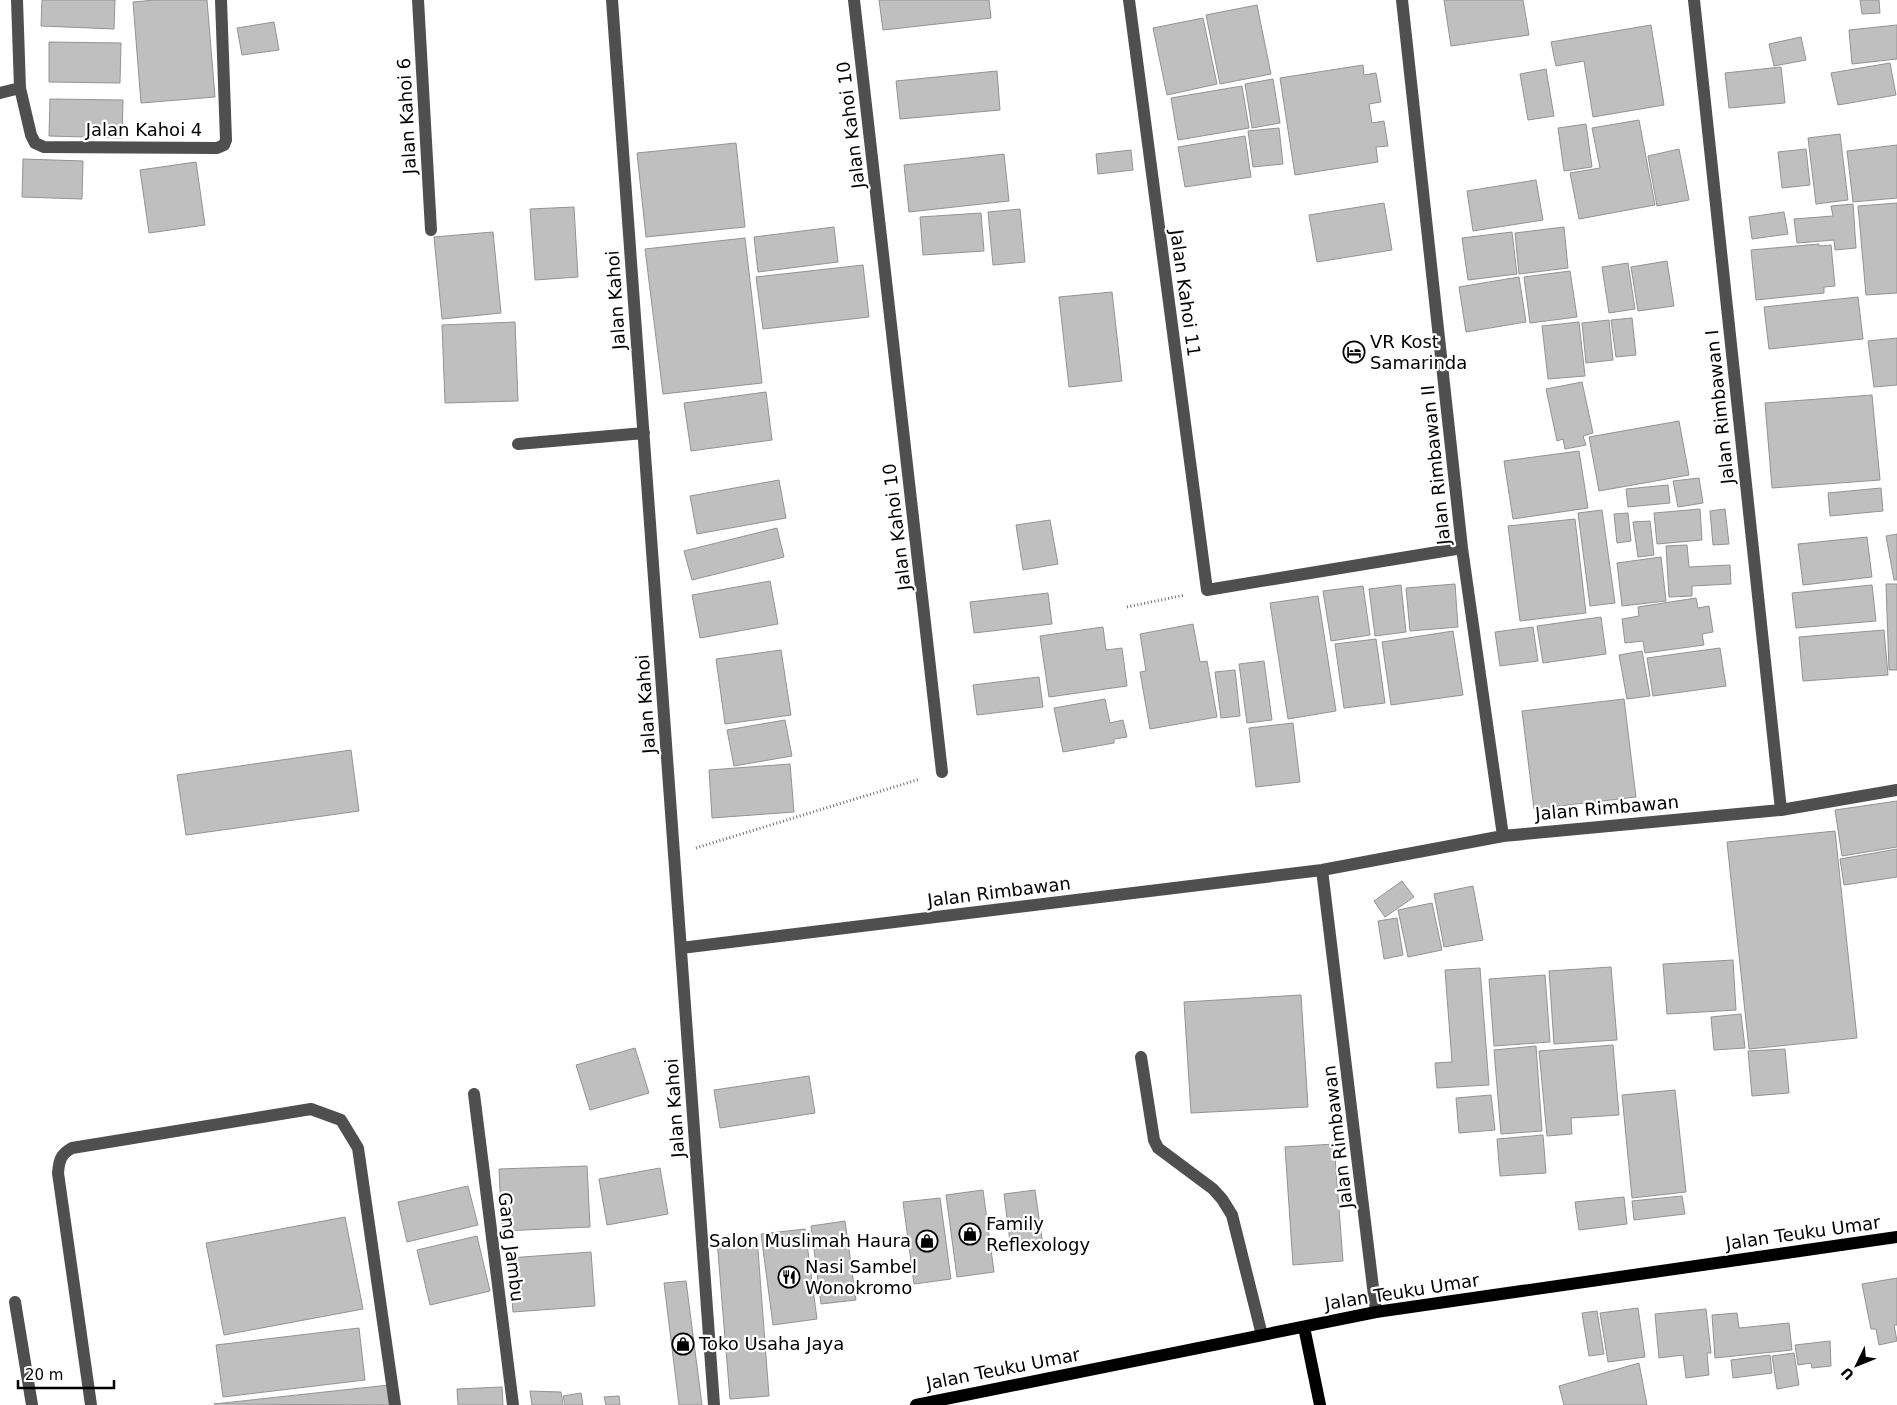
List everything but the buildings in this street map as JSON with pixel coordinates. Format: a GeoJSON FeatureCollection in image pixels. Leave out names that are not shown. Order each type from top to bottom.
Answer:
{"type":"FeatureCollection","features":[{"type":"Feature","properties":{"kind":"main road","name":"Jalan Teuku Umar"},"geometry":{"type":"LineString","coordinates":[[916,1405],[1376,1312],[1897,1237]]}},
{"type":"Feature","properties":{"kind":"main road"},"geometry":{"type":"LineString","coordinates":[[1304,1327],[1320,1405]]}},
{"type":"Feature","properties":{"kind":"street"},"geometry":{"type":"LineString","coordinates":[[0,93],[20,88],[17,0]]}},
{"type":"Feature","properties":{"kind":"street","name":"Jalan Kahoi 4"},"geometry":{"type":"LineString","coordinates":[[20,88],[31,135],[35,144],[44,147],[217,148],[224,145],[226,140],[221,0]]}},
{"type":"Feature","properties":{"kind":"street","name":"Jalan Kahoi 6"},"geometry":{"type":"LineString","coordinates":[[418,0],[432,230]]}},
{"type":"Feature","properties":{"kind":"street","name":"Jalan Kahoi"},"geometry":{"type":"LineString","coordinates":[[612,0],[714,1405]]}},
{"type":"Feature","properties":{"kind":"street","name":"Jalan Kahoi 10"},"geometry":{"type":"LineString","coordinates":[[854,0],[942,772]]}},
{"type":"Feature","properties":{"kind":"street","name":"Jalan Kahoi 11"},"geometry":{"type":"LineString","coordinates":[[1129,0],[1207,590]]}},
{"type":"Feature","properties":{"kind":"street","name":"Jalan Rimbawan II"},"geometry":{"type":"LineString","coordinates":[[1402,0],[1462,548],[1502,836]]}},
{"type":"Feature","properties":{"kind":"street","name":"Jalan Rimbawan I"},"geometry":{"type":"LineString","coordinates":[[1694,0],[1781,810]]}},
{"type":"Feature","properties":{"kind":"street"},"geometry":{"type":"LineString","coordinates":[[518,444],[644,433]]}},
{"type":"Feature","properties":{"kind":"street"},"geometry":{"type":"LineString","coordinates":[[1207,590],[1462,548]]}},
{"type":"Feature","properties":{"kind":"street","name":"Jalan Rimbawan"},"geometry":{"type":"LineString","coordinates":[[681,948],[1322,870],[1502,836],[1781,810],[1897,790]]}},
{"type":"Feature","properties":{"kind":"street","name":"Jalan Rimbawan"},"geometry":{"type":"LineString","coordinates":[[1322,870],[1376,1312]]}},
{"type":"Feature","properties":{"kind":"street"},"geometry":{"type":"LineString","coordinates":[[1141,1057],[1154,1140],[1163,1153],[1213,1189],[1232,1215],[1262,1335]]}},
{"type":"Feature","properties":{"kind":"street","name":"Gang Jambu"},"geometry":{"type":"LineString","coordinates":[[474,1094],[513,1405]]}},
{"type":"Feature","properties":{"kind":"street"},"geometry":{"type":"LineString","coordinates":[[91,1405],[58,1173],[62,1154],[72,1148],[311,1109],[341,1120],[358,1148],[395,1405]]}},
{"type":"Feature","properties":{"kind":"street"},"geometry":{"type":"LineString","coordinates":[[15,1302],[32,1405]]}},
{"type":"Feature","properties":{"kind":"path"},"geometry":{"type":"LineString","coordinates":[[1127,607],[1207,590]]}},
{"type":"Feature","properties":{"kind":"path"},"geometry":{"type":"LineString","coordinates":[[674,854],[942,772]]}},
{"type":"Feature","properties":{"kind":"place","name":"VR Kost Samarinda"},"geometry":{"type":"Point","coordinates":[1354,352]}},
{"type":"Feature","properties":{"kind":"place","name":"Family Reflexology"},"geometry":{"type":"Point","coordinates":[970,1234]}},
{"type":"Feature","properties":{"kind":"place","name":"Salon Muslimah Haura"},"geometry":{"type":"Point","coordinates":[927,1241]}},
{"type":"Feature","properties":{"kind":"place","name":"Nasi Sambel Wonokromo"},"geometry":{"type":"Point","coordinates":[789,1277]}},
{"type":"Feature","properties":{"kind":"place","name":"Toko Usaha Jaya"},"geometry":{"type":"Point","coordinates":[683,1344]}}]}
